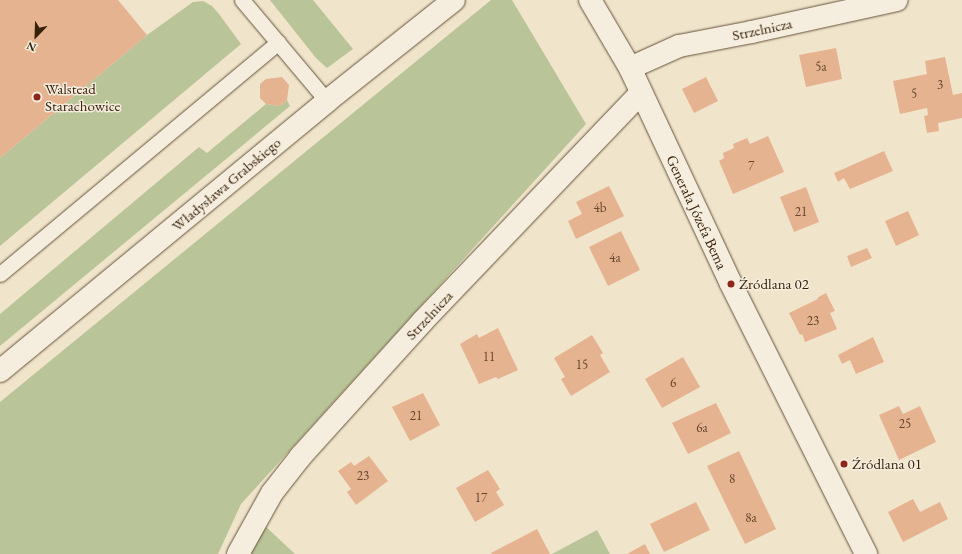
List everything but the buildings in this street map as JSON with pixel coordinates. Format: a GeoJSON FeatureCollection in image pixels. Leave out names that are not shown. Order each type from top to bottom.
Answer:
{"type":"FeatureCollection","features":[{"type":"Feature","properties":{"kind":"street","name":"Władysława Grabskiego"},"geometry":{"type":"LineString","coordinates":[[0,371],[326,101],[454,0]]}},
{"type":"Feature","properties":{"kind":"street","name":"Generała Józefa Bema"},"geometry":{"type":"LineString","coordinates":[[590,0],[630,68],[730,284],[866,554]]}},
{"type":"Feature","properties":{"kind":"street","name":"Strzelnicza"},"geometry":{"type":"LineString","coordinates":[[630,68],[679,46],[752,32],[897,0]]}},
{"type":"Feature","properties":{"kind":"street","name":"Strzelnicza"},"geometry":{"type":"LineString","coordinates":[[238,554],[272,493],[301,456],[422,322],[641,93]]}},
{"type":"Feature","properties":{"kind":"lane"},"geometry":{"type":"LineString","coordinates":[[242,0],[326,101]]}},
{"type":"Feature","properties":{"kind":"lane"},"geometry":{"type":"LineString","coordinates":[[0,274],[278,42]]}},
{"type":"Feature","properties":{"kind":"green space"},"geometry":{"type":"Polygon","coordinates":[[[270,0],[313,0],[353,49],[327,68],[316,58],[270,0]]]}},
{"type":"Feature","properties":{"kind":"green space"},"geometry":{"type":"Polygon","coordinates":[[[491,0],[512,0],[586,124],[241,504],[218,554],[0,554],[0,402],[491,0]]]}},
{"type":"Feature","properties":{"kind":"green space"},"geometry":{"type":"Polygon","coordinates":[[[203,1],[212,6],[241,44],[0,246],[0,158],[147,35],[193,2],[203,1]]]}},
{"type":"Feature","properties":{"kind":"green space"},"geometry":{"type":"Polygon","coordinates":[[[287,100],[290,106],[0,346],[0,314],[199,147],[207,153],[266,104],[280,106],[287,100]]]}},
{"type":"Feature","properties":{"kind":"green space"},"geometry":{"type":"Polygon","coordinates":[[[264,525],[295,554],[251,554],[264,525]]]}},
{"type":"Feature","properties":{"kind":"green space"},"geometry":{"type":"Polygon","coordinates":[[[597,530],[610,554],[552,554],[597,530]]]}},
{"type":"Feature","properties":{"kind":"place","name":"Walstead Starachowice"},"geometry":{"type":"Point","coordinates":[37,97]}},
{"type":"Feature","properties":{"kind":"place","name":"Źródlana 02"},"geometry":{"type":"Point","coordinates":[731,284]}},
{"type":"Feature","properties":{"kind":"place","name":"Źródlana 01"},"geometry":{"type":"Point","coordinates":[844,464]}}]}
